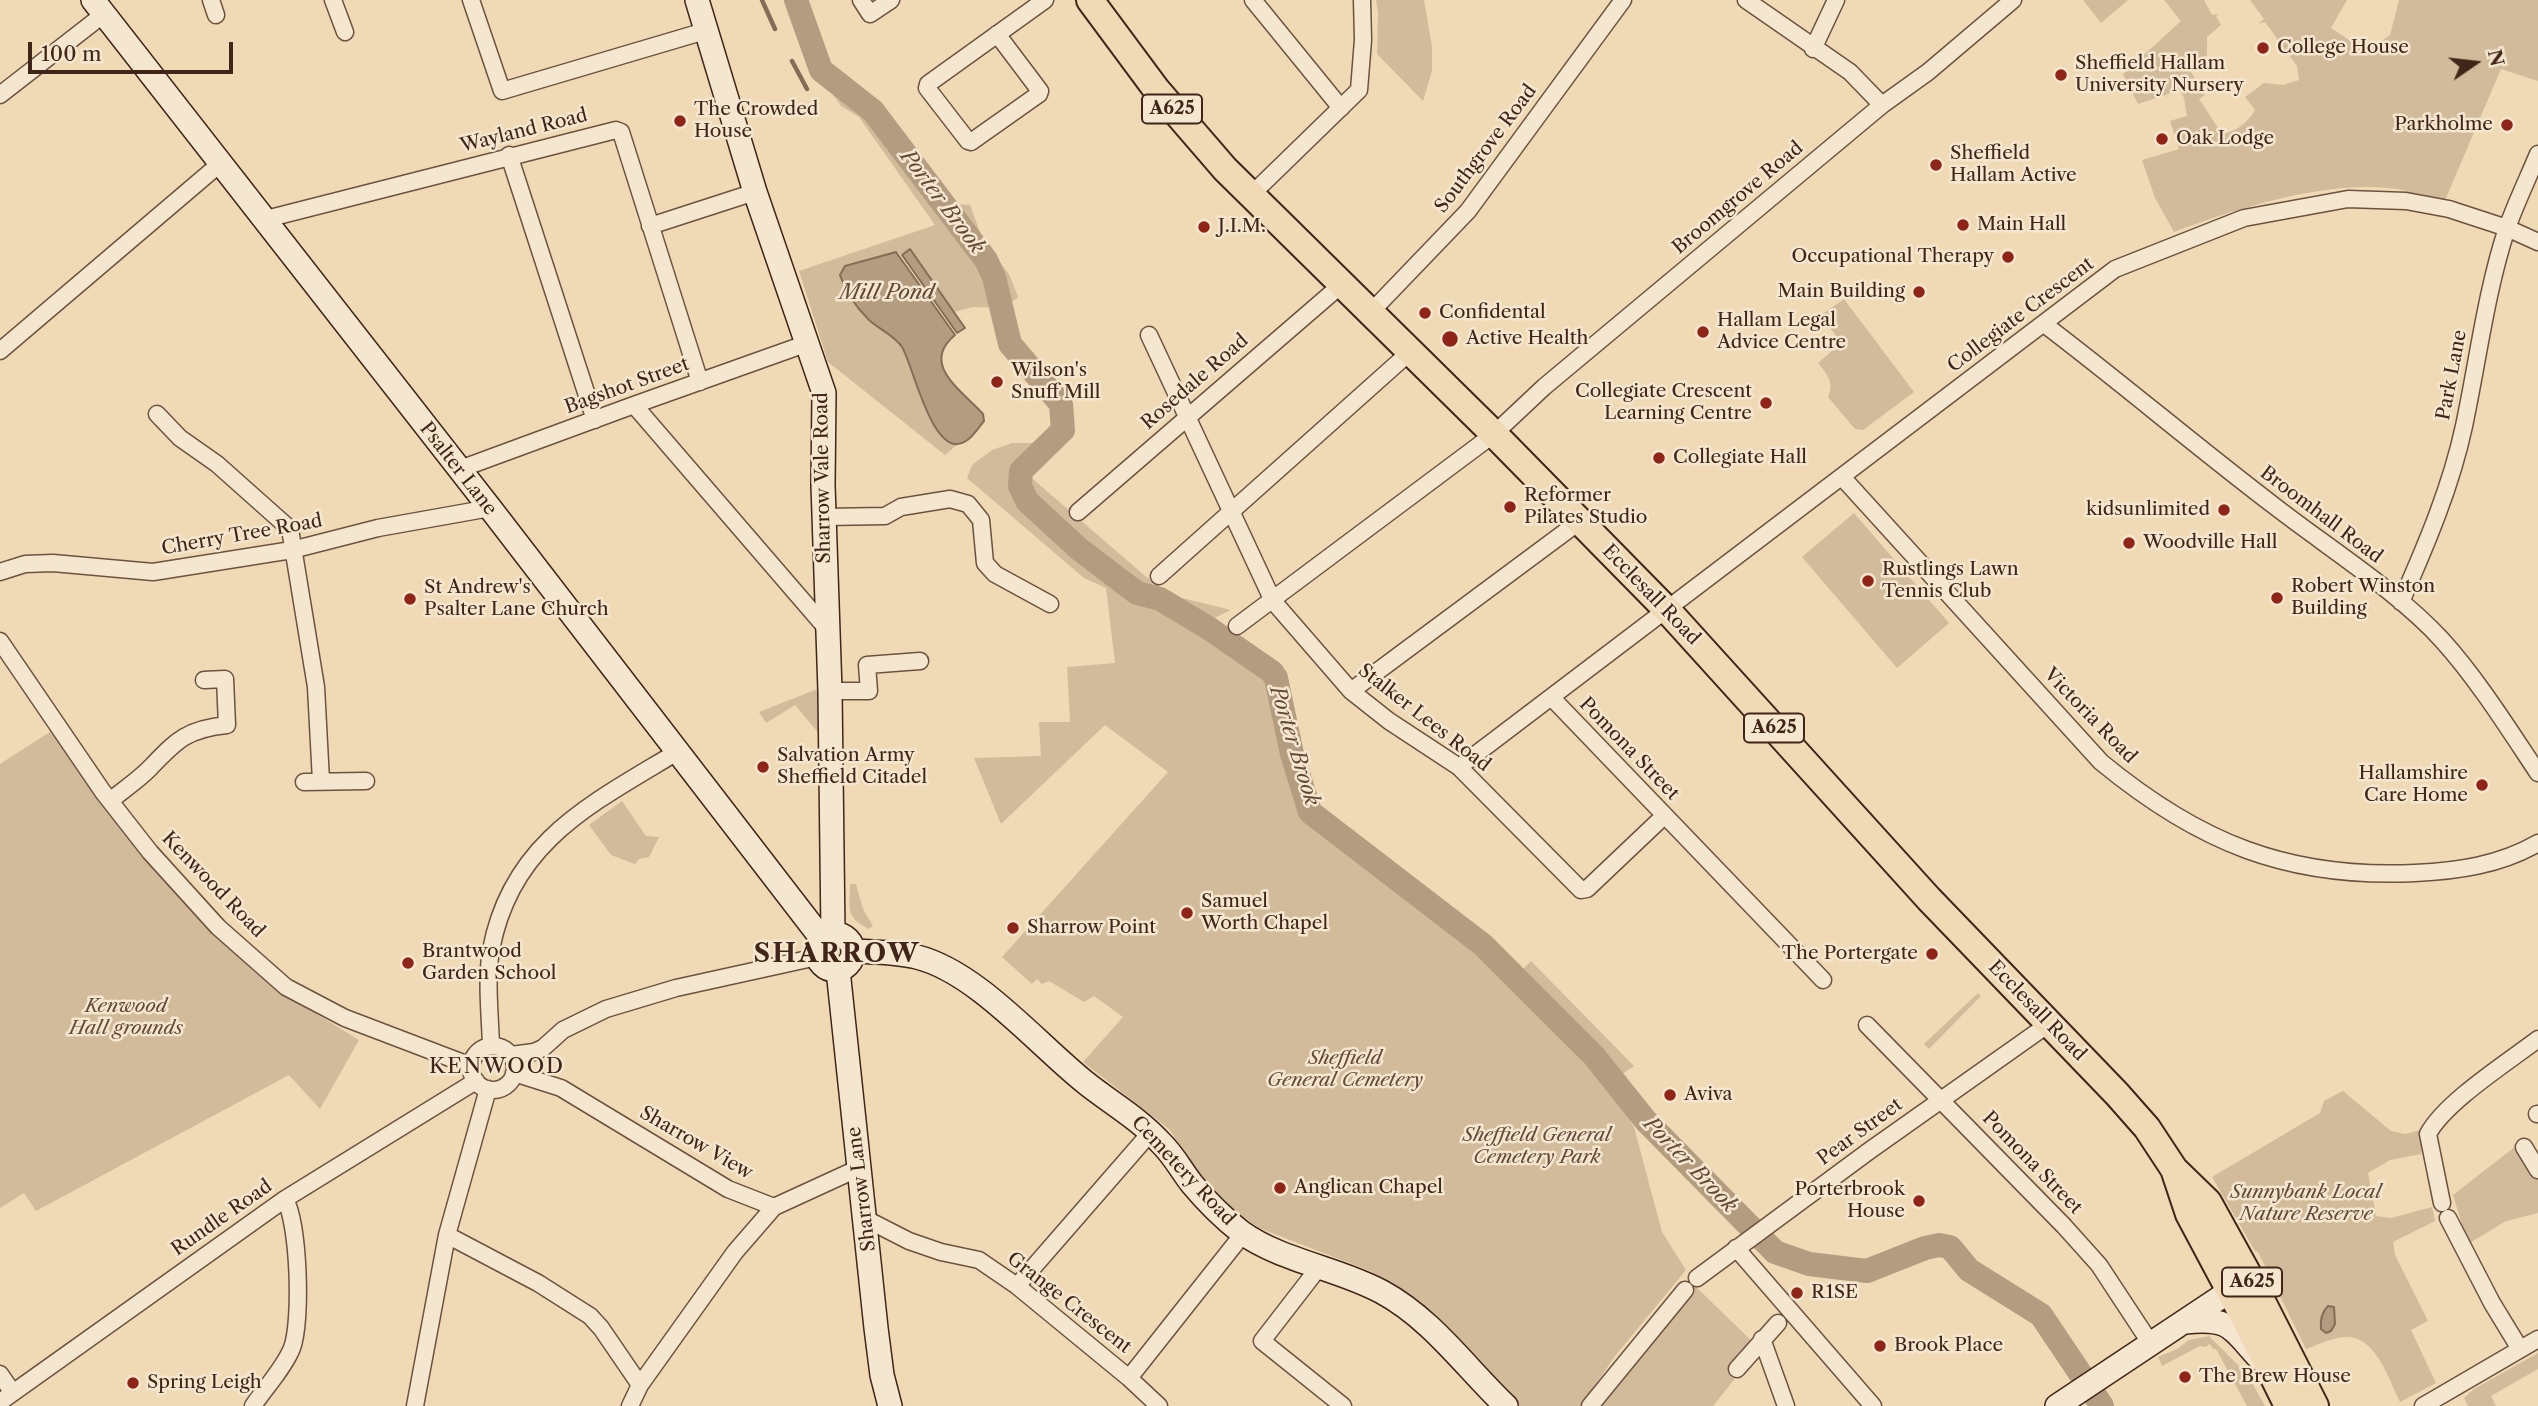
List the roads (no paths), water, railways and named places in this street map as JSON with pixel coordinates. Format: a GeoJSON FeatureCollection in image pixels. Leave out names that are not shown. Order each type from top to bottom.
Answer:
{"type":"FeatureCollection","features":[{"type":"Feature","properties":{"kind":"main road","name":"Ecclesall Road"},"geometry":{"type":"LineString","coordinates":[[1090,0],[1184,124],[1251,195],[1494,434],[1668,611],[1877,843],[2147,1128],[2174,1169],[2208,1202],[2315,1406]]}},
{"type":"Feature","properties":{"kind":"main road","name":"Ecclesall Road"},"geometry":{"type":"LineString","coordinates":[[2174,1169],[2189,1214],[2288,1406]]}},
{"type":"Feature","properties":{"kind":"street"},"geometry":{"type":"LineString","coordinates":[[333,0],[345,32]]}},
{"type":"Feature","properties":{"kind":"street"},"geometry":{"type":"LineString","coordinates":[[471,0],[502,91],[705,32]]}},
{"type":"Feature","properties":{"kind":"street","name":"Sharrow Vale Road"},"geometry":{"type":"LineString","coordinates":[[698,0],[705,32],[755,192],[824,393],[824,517],[830,691],[824,943]]}},
{"type":"Feature","properties":{"kind":"street"},"geometry":{"type":"LineString","coordinates":[[866,7],[891,0]]}},
{"type":"Feature","properties":{"kind":"street"},"geometry":{"type":"LineString","coordinates":[[997,34],[1040,90],[1039,94],[971,142],[927,88],[928,84],[997,34],[1045,0]]}},
{"type":"Feature","properties":{"kind":"street"},"geometry":{"type":"LineString","coordinates":[[1253,0],[1341,108]]}},
{"type":"Feature","properties":{"kind":"street"},"geometry":{"type":"LineString","coordinates":[[1251,195],[1359,90],[1363,40],[1362,0]]}},
{"type":"Feature","properties":{"kind":"street","name":"Southgrove Road"},"geometry":{"type":"LineString","coordinates":[[1370,313],[1468,211],[1623,0]]}},
{"type":"Feature","properties":{"kind":"street"},"geometry":{"type":"LineString","coordinates":[[1746,0],[1813,49],[1850,72],[1882,105]]}},
{"type":"Feature","properties":{"kind":"street"},"geometry":{"type":"LineString","coordinates":[[1813,49],[1836,0]]}},
{"type":"Feature","properties":{"kind":"street","name":"Broomgrove Road"},"geometry":{"type":"LineString","coordinates":[[1237,626],[1494,434],[1553,380],[1882,105],[1928,72],[2013,0]]}},
{"type":"Feature","properties":{"kind":"street"},"geometry":{"type":"LineString","coordinates":[[0,95],[99,7]]}},
{"type":"Feature","properties":{"kind":"street","name":"Psalter Lane"},"geometry":{"type":"LineString","coordinates":[[99,7],[222,162],[824,943]]}},
{"type":"Feature","properties":{"kind":"street","name":"Wayland Road"},"geometry":{"type":"LineString","coordinates":[[265,219],[616,130],[621,132],[700,382]]}},
{"type":"Feature","properties":{"kind":"street","name":"Park Lane"},"geometry":{"type":"LineString","coordinates":[[2401,602],[2427,543],[2453,464],[2464,426],[2489,299],[2507,228],[2538,154]]}},
{"type":"Feature","properties":{"kind":"street"},"geometry":{"type":"LineString","coordinates":[[509,155],[595,420]]}},
{"type":"Feature","properties":{"kind":"street"},"geometry":{"type":"LineString","coordinates":[[0,351],[222,162]]}},
{"type":"Feature","properties":{"kind":"street"},"geometry":{"type":"LineString","coordinates":[[650,226],[755,192]]}},
{"type":"Feature","properties":{"kind":"street","name":"Collegiate Crescent"},"geometry":{"type":"LineString","coordinates":[[1460,767],[2115,269],[2244,218],[2348,200],[2406,201],[2449,209],[2507,228],[2538,242]]}},
{"type":"Feature","properties":{"kind":"street","name":"Rosedale Road"},"geometry":{"type":"LineString","coordinates":[[1078,512],[1341,285]]}},
{"type":"Feature","properties":{"kind":"street","name":"Broomhall Road"},"geometry":{"type":"LineString","coordinates":[[2044,324],[2128,388],[2210,456],[2401,602],[2442,640],[2493,707],[2538,773]]}},
{"type":"Feature","properties":{"kind":"street","name":"Stalker Lees Road"},"geometry":{"type":"LineString","coordinates":[[1149,335],[1273,601],[1351,691],[1389,721],[1460,767],[1581,890],[1584,891],[1664,816]]}},
{"type":"Feature","properties":{"kind":"street","name":"Bagshot Street"},"geometry":{"type":"LineString","coordinates":[[460,470],[634,404],[808,343]]}},
{"type":"Feature","properties":{"kind":"street"},"geometry":{"type":"LineString","coordinates":[[1159,576],[1410,352]]}},
{"type":"Feature","properties":{"kind":"street"},"geometry":{"type":"LineString","coordinates":[[634,404],[827,629]]}},
{"type":"Feature","properties":{"kind":"street"},"geometry":{"type":"LineString","coordinates":[[157,414],[180,439],[208,457],[290,529],[316,687],[321,781]]}},
{"type":"Feature","properties":{"kind":"street","name":"Victoria Road"},"geometry":{"type":"LineString","coordinates":[[1842,477],[2101,762],[2149,800],[2216,839],[2258,855],[2300,866],[2346,873],[2392,874],[2449,872],[2498,861],[2538,843]]}},
{"type":"Feature","properties":{"kind":"street"},"geometry":{"type":"LineString","coordinates":[[824,517],[885,516],[901,507],[950,499],[968,504],[981,520],[985,563],[995,574],[1050,604]]}},
{"type":"Feature","properties":{"kind":"street","name":"Cherry Tree Road"},"geometry":{"type":"LineString","coordinates":[[0,572],[25,564],[52,563],[153,572],[292,550],[379,528],[490,508]]}},
{"type":"Feature","properties":{"kind":"street"},"geometry":{"type":"LineString","coordinates":[[1351,691],[1580,521]]}},
{"type":"Feature","properties":{"kind":"street","name":"Kenwood Road"},"geometry":{"type":"LineString","coordinates":[[0,641],[110,801],[150,852],[218,927],[286,987],[345,1018],[479,1079]]}},
{"type":"Feature","properties":{"kind":"street"},"geometry":{"type":"LineString","coordinates":[[830,691],[869,691],[867,665],[920,661]]}},
{"type":"Feature","properties":{"kind":"street"},"geometry":{"type":"LineString","coordinates":[[110,801],[147,771],[167,748],[189,733],[203,727],[227,725],[225,679],[204,680]]}},
{"type":"Feature","properties":{"kind":"street","name":"Pomona Street"},"geometry":{"type":"LineString","coordinates":[[1552,698],[1823,980]]}},
{"type":"Feature","properties":{"kind":"street"},"geometry":{"type":"LineString","coordinates":[[491,1046],[491,953],[499,914],[516,877],[553,835],[612,791],[677,752]]}},
{"type":"Feature","properties":{"kind":"street"},"geometry":{"type":"LineString","coordinates":[[304,782],[366,781]]}},
{"type":"Feature","properties":{"kind":"street"},"geometry":{"type":"LineString","coordinates":[[511,1055],[543,1048],[563,1030],[606,1009],[845,936],[854,951],[850,963],[838,970],[825,968],[824,943]]}},
{"type":"Feature","properties":{"kind":"street","name":"Cemetery Road"},"geometry":{"type":"LineString","coordinates":[[854,951],[918,957],[955,974],[978,989],[1087,1084],[1151,1132],[1168,1149],[1191,1183],[1214,1209],[1243,1234],[1269,1248],[1363,1282],[1406,1306],[1437,1334],[1506,1406]]}},
{"type":"Feature","properties":{"kind":"street","name":"Sharrow Lane"},"geometry":{"type":"LineString","coordinates":[[838,970],[876,1328],[890,1406]]}},
{"type":"Feature","properties":{"kind":"street","name":"Pear Street"},"geometry":{"type":"LineString","coordinates":[[1590,1406],[1691,1284],[1764,1227],[2050,1023]]}},
{"type":"Feature","properties":{"kind":"street","name":"Pomona Street"},"geometry":{"type":"LineString","coordinates":[[1867,1025],[2099,1265],[2151,1344]]}},
{"type":"Feature","properties":{"kind":"street"},"geometry":{"type":"LineString","coordinates":[[2520,1349],[2492,1303],[2445,1211],[2428,1135],[2433,1125],[2452,1105],[2538,1039]]}},
{"type":"Feature","properties":{"kind":"street"},"geometry":{"type":"LineString","coordinates":[[415,1406],[479,1079],[477,1052],[491,1046],[502,1048],[511,1055],[514,1073],[502,1088],[479,1079]]}},
{"type":"Feature","properties":{"kind":"street","name":"Sharrow View"},"geometry":{"type":"LineString","coordinates":[[514,1073],[561,1088],[728,1189],[774,1207]]}},
{"type":"Feature","properties":{"kind":"street","name":"Rundle Road"},"geometry":{"type":"LineString","coordinates":[[6,1397],[285,1199],[479,1079]]}},
{"type":"Feature","properties":{"kind":"street"},"geometry":{"type":"LineString","coordinates":[[1017,1286],[1151,1132]]}},
{"type":"Feature","properties":{"kind":"street"},"geometry":{"type":"LineString","coordinates":[[2524,1147],[2538,1170]]}},
{"type":"Feature","properties":{"kind":"street"},"geometry":{"type":"LineString","coordinates":[[630,1406],[640,1385],[735,1252],[774,1207],[859,1168]]}},
{"type":"Feature","properties":{"kind":"street"},"geometry":{"type":"LineString","coordinates":[[253,1406],[291,1351],[296,1334],[298,1321],[295,1256],[290,1210],[285,1199]]}},
{"type":"Feature","properties":{"kind":"street","name":"Grange Crescent"},"geometry":{"type":"LineString","coordinates":[[866,1219],[909,1241],[941,1252],[979,1260],[1017,1286],[1159,1406]]}},
{"type":"Feature","properties":{"kind":"street"},"geometry":{"type":"LineString","coordinates":[[1129,1378],[1243,1234]]}},
{"type":"Feature","properties":{"kind":"street"},"geometry":{"type":"LineString","coordinates":[[447,1236],[538,1283],[590,1316],[640,1385]]}},
{"type":"Feature","properties":{"kind":"street"},"geometry":{"type":"LineString","coordinates":[[1742,1244],[1873,1406]]}},
{"type":"Feature","properties":{"kind":"street"},"geometry":{"type":"LineString","coordinates":[[1320,1266],[1262,1341],[1343,1406]]}},
{"type":"Feature","properties":{"kind":"street"},"geometry":{"type":"LineString","coordinates":[[2057,1406],[2230,1291],[2245,1289],[2258,1293]]}},
{"type":"Feature","properties":{"kind":"street","name":"Ecclesall Road"},"geometry":{"type":"LineString","coordinates":[[2185,1322],[2212,1320],[2227,1325],[2270,1369]]}},
{"type":"Feature","properties":{"kind":"street"},"geometry":{"type":"LineString","coordinates":[[1737,1368],[1778,1323]]}},
{"type":"Feature","properties":{"kind":"street"},"geometry":{"type":"LineString","coordinates":[[1762,1339],[1786,1406]]}},
{"type":"Feature","properties":{"kind":"street"},"geometry":{"type":"LineString","coordinates":[[2423,1406],[2446,1400],[2538,1339]]}},
{"type":"Feature","properties":{"kind":"street"},"geometry":{"type":"LineString","coordinates":[[0,1374],[6,1397]]}},
{"type":"Feature","properties":{"kind":"water"},"geometry":{"type":"Polygon","coordinates":[[[910,249],[965,328],[957,333],[902,255],[910,249]]]}},
{"type":"Feature","properties":{"kind":"water","name":"Mill Pond"},"geometry":{"type":"Polygon","coordinates":[[[896,252],[955,335],[945,346],[941,357],[943,367],[956,387],[983,414],[984,421],[966,441],[954,444],[944,438],[926,409],[902,347],[873,324],[852,299],[842,281],[840,275],[845,266],[896,252]]]}},
{"type":"Feature","properties":{"kind":"water"},"geometry":{"type":"Polygon","coordinates":[[[1043,376],[1069,405],[1070,429],[1060,425],[1057,405],[1037,383],[1043,376]]]}},
{"type":"Feature","properties":{"kind":"water"},"geometry":{"type":"Polygon","coordinates":[[[2328,1306],[2334,1307],[2335,1324],[2331,1331],[2326,1333],[2321,1329],[2321,1322],[2328,1306]]]}},
{"type":"Feature","properties":{"kind":"water"},"geometry":{"type":"Polygon","coordinates":[[[2054,1323],[2084,1368],[2074,1375],[2043,1330],[2054,1323]]]}},
{"type":"Feature","properties":{"kind":"waterway"},"geometry":{"type":"LineString","coordinates":[[762,0],[775,29]]}},
{"type":"Feature","properties":{"kind":"waterway","name":"Porter Brook"},"geometry":{"type":"LineString","coordinates":[[796,0],[821,70],[873,111],[986,260],[994,277],[1010,344],[1061,404],[1063,430],[1021,471],[1020,486],[1027,501],[1079,549],[1137,593],[1160,599],[1210,629],[1272,672],[1276,678],[1292,754],[1310,812],[1483,945],[1594,1056],[1646,1121],[1775,1252],[1809,1264],[1867,1271],[1925,1248],[1939,1245],[1950,1247],[1969,1270],[2041,1315],[2102,1406]]}},
{"type":"Feature","properties":{"kind":"waterway"},"geometry":{"type":"LineString","coordinates":[[792,61],[807,89]]}},
{"type":"Feature","properties":{"kind":"place","name":"College House"},"geometry":{"type":"Point","coordinates":[2263,48]}},
{"type":"Feature","properties":{"kind":"place","name":"Sheffield Hallam University Nursery"},"geometry":{"type":"Point","coordinates":[2061,75]}},
{"type":"Feature","properties":{"kind":"place","name":"The Crowded House"},"geometry":{"type":"Point","coordinates":[680,121]}},
{"type":"Feature","properties":{"kind":"place","name":"Parkholme"},"geometry":{"type":"Point","coordinates":[2507,125]}},
{"type":"Feature","properties":{"kind":"place","name":"Oak Lodge"},"geometry":{"type":"Point","coordinates":[2162,139]}},
{"type":"Feature","properties":{"kind":"place","name":"Sheffield Hallam Active"},"geometry":{"type":"Point","coordinates":[1936,165]}},
{"type":"Feature","properties":{"kind":"place","name":"Main Hall"},"geometry":{"type":"Point","coordinates":[1963,225]}},
{"type":"Feature","properties":{"kind":"place","name":"J.I.M."},"geometry":{"type":"Point","coordinates":[1204,227]}},
{"type":"Feature","properties":{"kind":"place","name":"Occupational Therapy"},"geometry":{"type":"Point","coordinates":[2008,257]}},
{"type":"Feature","properties":{"kind":"place","name":"Main Building"},"geometry":{"type":"Point","coordinates":[1919,292]}},
{"type":"Feature","properties":{"kind":"place","name":"Confidental"},"geometry":{"type":"Point","coordinates":[1425,313]}},
{"type":"Feature","properties":{"kind":"place","name":"Hallam Legal Advice Centre"},"geometry":{"type":"Point","coordinates":[1703,332]}},
{"type":"Feature","properties":{"kind":"place","name":"Active Health"},"geometry":{"type":"Point","coordinates":[1450,339]}},
{"type":"Feature","properties":{"kind":"place","name":"Wilson's Snuff Mill"},"geometry":{"type":"Point","coordinates":[997,382]}},
{"type":"Feature","properties":{"kind":"place","name":"Collegiate Crescent Learning Centre"},"geometry":{"type":"Point","coordinates":[1766,403]}},
{"type":"Feature","properties":{"kind":"place","name":"Collegiate Hall"},"geometry":{"type":"Point","coordinates":[1659,458]}},
{"type":"Feature","properties":{"kind":"place","name":"Reformer Pilates Studio"},"geometry":{"type":"Point","coordinates":[1510,507]}},
{"type":"Feature","properties":{"kind":"place","name":"kidsunlimited"},"geometry":{"type":"Point","coordinates":[2224,510]}},
{"type":"Feature","properties":{"kind":"place","name":"Woodville Hall"},"geometry":{"type":"Point","coordinates":[2129,543]}},
{"type":"Feature","properties":{"kind":"place","name":"Rustlings Lawn Tennis Club"},"geometry":{"type":"Point","coordinates":[1868,581]}},
{"type":"Feature","properties":{"kind":"place","name":"Robert Winston Building"},"geometry":{"type":"Point","coordinates":[2277,598]}},
{"type":"Feature","properties":{"kind":"place","name":"St Andrew's Psalter Lane Church"},"geometry":{"type":"Point","coordinates":[410,599]}},
{"type":"Feature","properties":{"kind":"place","name":"Salvation Army Sheffield Citadel"},"geometry":{"type":"Point","coordinates":[763,767]}},
{"type":"Feature","properties":{"kind":"place","name":"Hallamshire Care Home"},"geometry":{"type":"Point","coordinates":[2482,785]}},
{"type":"Feature","properties":{"kind":"place","name":"Samuel Worth Chapel"},"geometry":{"type":"Point","coordinates":[1187,913]}},
{"type":"Feature","properties":{"kind":"place","name":"Sharrow Point"},"geometry":{"type":"Point","coordinates":[1013,928]}},
{"type":"Feature","properties":{"kind":"place","name":"The Portergate"},"geometry":{"type":"Point","coordinates":[1932,954]}},
{"type":"Feature","properties":{"kind":"place","name":"Brantwood Garden School"},"geometry":{"type":"Point","coordinates":[408,963]}},
{"type":"Feature","properties":{"kind":"place","name":"Aviva"},"geometry":{"type":"Point","coordinates":[1670,1095]}},
{"type":"Feature","properties":{"kind":"place","name":"Anglican Chapel"},"geometry":{"type":"Point","coordinates":[1280,1188]}},
{"type":"Feature","properties":{"kind":"place","name":"Porterbrook House"},"geometry":{"type":"Point","coordinates":[1919,1201]}},
{"type":"Feature","properties":{"kind":"place","name":"R1SE"},"geometry":{"type":"Point","coordinates":[1797,1293]}},
{"type":"Feature","properties":{"kind":"place","name":"Brook Place"},"geometry":{"type":"Point","coordinates":[1880,1346]}},
{"type":"Feature","properties":{"kind":"place","name":"The Brew House"},"geometry":{"type":"Point","coordinates":[2185,1377]}},
{"type":"Feature","properties":{"kind":"place","name":"Spring Leigh"},"geometry":{"type":"Point","coordinates":[133,1383]}},
{"type":"Feature","properties":{"kind":"district","name":"SHARROW"},"geometry":{"type":"Point","coordinates":[837,954]}},
{"type":"Feature","properties":{"kind":"district","name":"KENWOOD"},"geometry":{"type":"Point","coordinates":[497,1067]}},
{"type":"Feature","properties":{"kind":"park label","name":"Kenwood Hall grounds"},"geometry":{"type":"Point","coordinates":[126,1018]}},
{"type":"Feature","properties":{"kind":"park label","name":"Sheffield General Cemetery"},"geometry":{"type":"Point","coordinates":[1345,1070]}},
{"type":"Feature","properties":{"kind":"park label","name":"Sheffield General Cemetery Park"},"geometry":{"type":"Point","coordinates":[1537,1147]}},
{"type":"Feature","properties":{"kind":"park label","name":"Sunnybank Local Nature Reserve"},"geometry":{"type":"Point","coordinates":[2306,1204]}}]}
